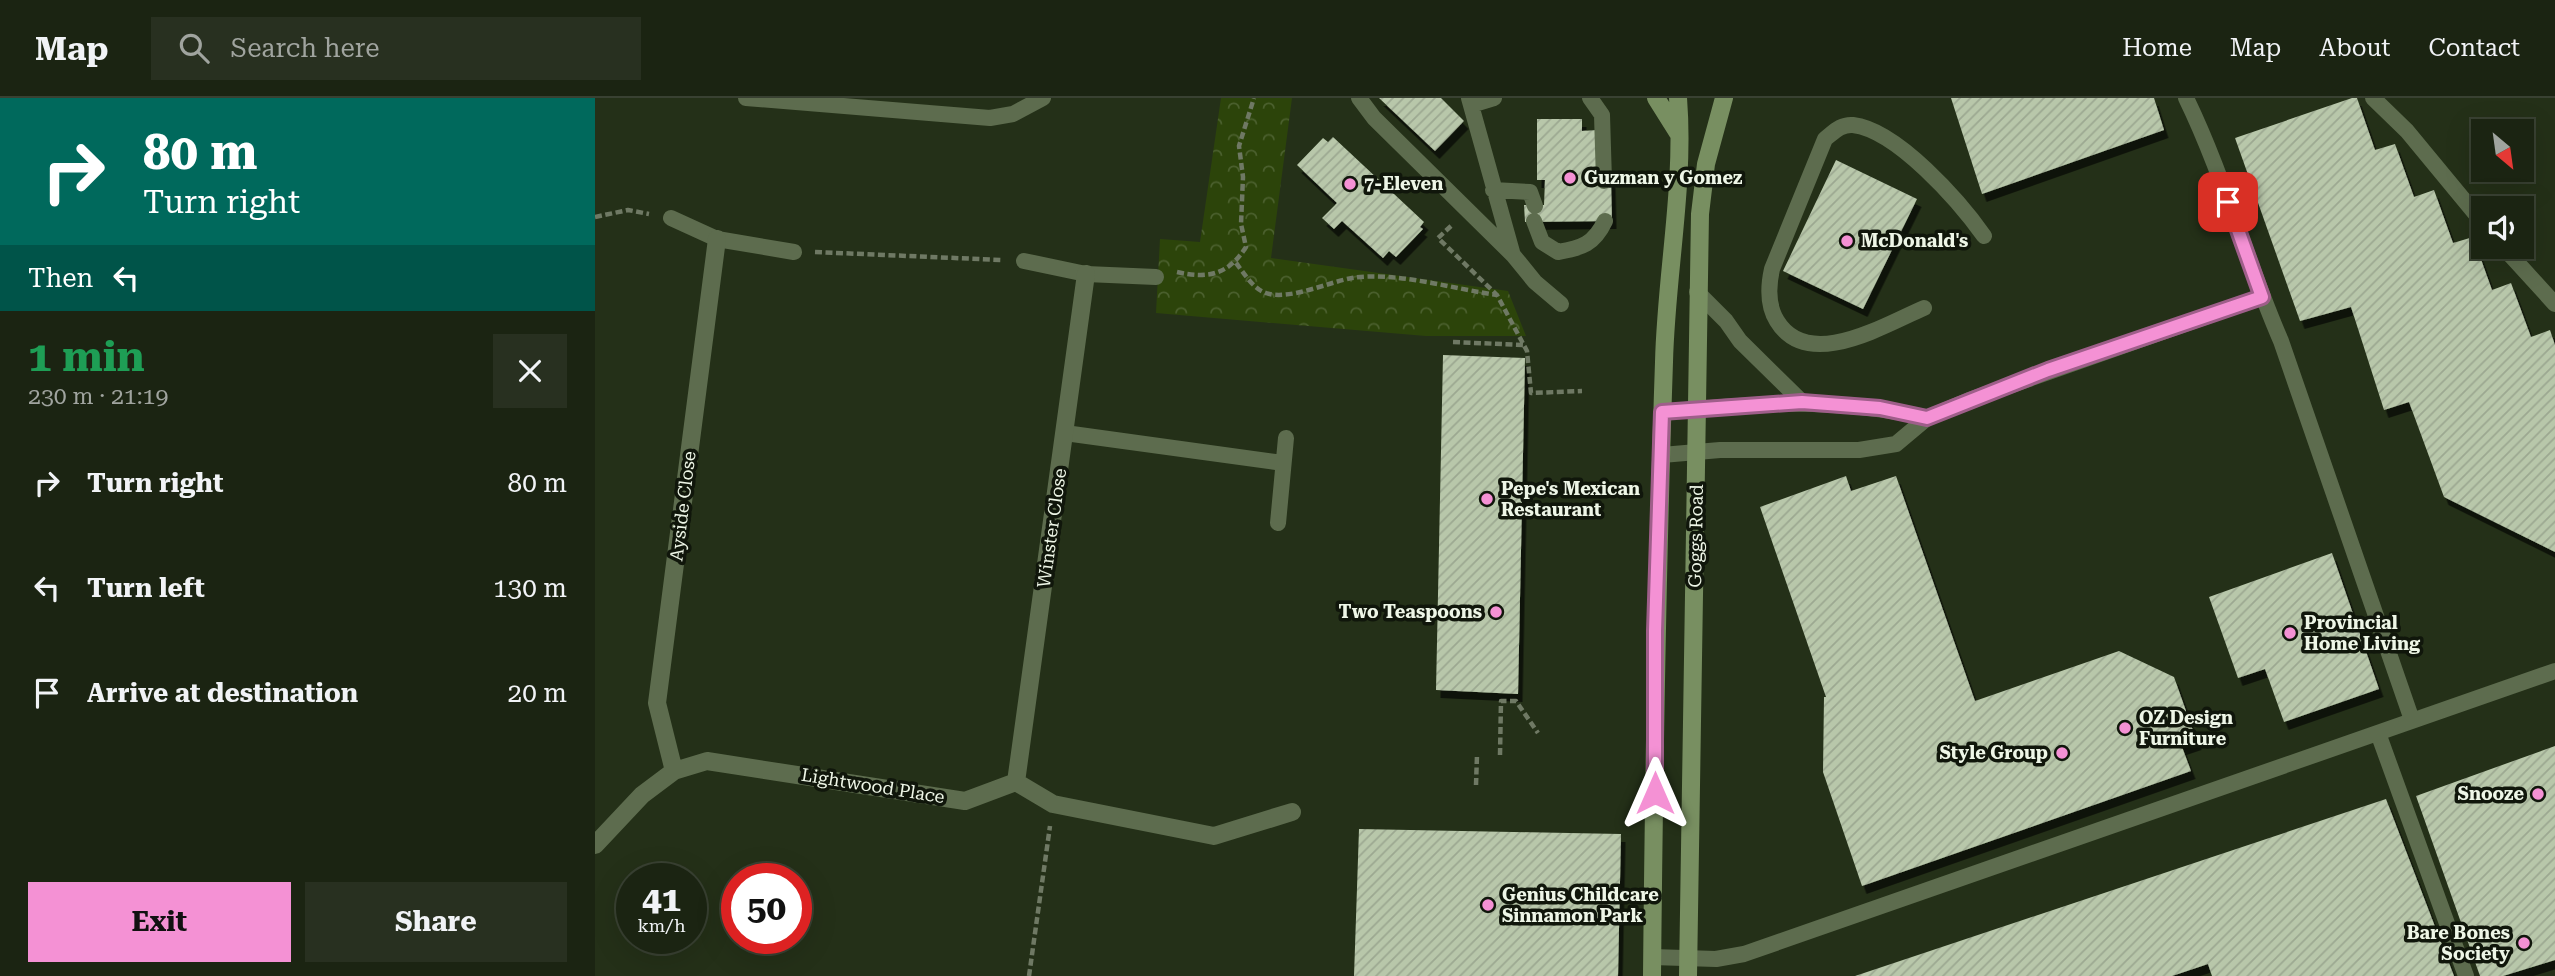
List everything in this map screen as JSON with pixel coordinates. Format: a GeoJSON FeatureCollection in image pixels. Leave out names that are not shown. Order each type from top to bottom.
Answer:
{"type":"FeatureCollection","features":[{"type":"Feature","properties":{"kind":"main road"},"geometry":{"type":"LineString","coordinates":[[1656,98],[1678,133]]}},
{"type":"Feature","properties":{"kind":"main road","name":"Goggs Road"},"geometry":{"type":"LineString","coordinates":[[1652,976],[1655,631],[1665,308],[1675,212],[1678,98]]}},
{"type":"Feature","properties":{"kind":"main road","name":"Goggs Road"},"geometry":{"type":"LineString","coordinates":[[1688,967],[1697,454],[1697,292],[1706,164],[1724,98]]}},
{"type":"Feature","properties":{"kind":"street","name":"Ayside Close"},"geometry":{"type":"LineString","coordinates":[[674,771],[657,703],[717,239]]}},
{"type":"Feature","properties":{"kind":"street","name":"Winster Close"},"geometry":{"type":"LineString","coordinates":[[1016,782],[1086,274]]}},
{"type":"Feature","properties":{"kind":"street","name":"Lightwood Place"},"geometry":{"type":"LineString","coordinates":[[595,845],[642,795],[674,771],[707,761],[965,801],[1016,782]]}},
{"type":"Feature","properties":{"kind":"street"},"geometry":{"type":"LineString","coordinates":[[1016,782],[1053,804],[1214,836],[1292,812]]}},
{"type":"Feature","properties":{"kind":"lane"},"geometry":{"type":"LineString","coordinates":[[746,98],[990,118],[1013,114],[1043,98]]}},
{"type":"Feature","properties":{"kind":"lane"},"geometry":{"type":"LineString","coordinates":[[1359,98],[1374,118],[1513,255],[1535,282],[1561,304]]}},
{"type":"Feature","properties":{"kind":"lane"},"geometry":{"type":"LineString","coordinates":[[1493,98],[1470,102],[1513,255]]}},
{"type":"Feature","properties":{"kind":"lane"},"geometry":{"type":"LineString","coordinates":[[1590,98],[1602,116],[1604,181]]}},
{"type":"Feature","properties":{"kind":"lane"},"geometry":{"type":"LineString","coordinates":[[2373,98],[2407,131],[2471,208]]}},
{"type":"Feature","properties":{"kind":"lane"},"geometry":{"type":"LineString","coordinates":[[2190,105],[2281,341],[2356,550],[2412,720]]}},
{"type":"Feature","properties":{"kind":"lane"},"geometry":{"type":"LineString","coordinates":[[1924,308],[1869,331],[1816,345],[1799,341],[1784,332],[1774,317],[1768,286],[1772,269],[1825,139],[1839,127],[1854,125],[1885,137],[1969,214],[1984,236]]}},
{"type":"Feature","properties":{"kind":"lane"},"geometry":{"type":"LineString","coordinates":[[1493,190],[1529,192],[1542,242],[1558,253],[1582,248],[1597,237],[1605,221]]}},
{"type":"Feature","properties":{"kind":"lane"},"geometry":{"type":"LineString","coordinates":[[671,218],[717,239],[794,252]]}},
{"type":"Feature","properties":{"kind":"lane"},"geometry":{"type":"LineString","coordinates":[[2514,259],[2555,304]]}},
{"type":"Feature","properties":{"kind":"lane"},"geometry":{"type":"LineString","coordinates":[[1024,261],[1086,274],[1156,277]]}},
{"type":"Feature","properties":{"kind":"lane"},"geometry":{"type":"LineString","coordinates":[[1697,292],[1726,321],[1740,341],[1802,402]]}},
{"type":"Feature","properties":{"kind":"lane"},"geometry":{"type":"LineString","coordinates":[[1662,455],[1720,450],[1871,448],[1896,444],[1927,418],[2048,370],[2262,297]]}},
{"type":"Feature","properties":{"kind":"lane"},"geometry":{"type":"LineString","coordinates":[[1662,412],[1802,402],[1880,408],[1927,418]]}},
{"type":"Feature","properties":{"kind":"lane"},"geometry":{"type":"LineString","coordinates":[[1065,433],[1283,463]]}},
{"type":"Feature","properties":{"kind":"lane"},"geometry":{"type":"LineString","coordinates":[[1278,523],[1286,439]]}},
{"type":"Feature","properties":{"kind":"lane"},"geometry":{"type":"LineString","coordinates":[[1652,957],[1688,967],[1744,954],[2555,671]]}},
{"type":"Feature","properties":{"kind":"lane"},"geometry":{"type":"LineString","coordinates":[[2378,733],[2466,976]]}},
{"type":"Feature","properties":{"kind":"path"},"geometry":{"type":"LineString","coordinates":[[1156,277],[1175,272],[1202,278],[1236,263],[1246,247],[1241,224],[1243,177],[1239,146],[1254,98]]}},
{"type":"Feature","properties":{"kind":"path"},"geometry":{"type":"LineString","coordinates":[[1467,209],[1438,238],[1497,295],[1524,345],[1531,393],[1582,391]]}},
{"type":"Feature","properties":{"kind":"path"},"geometry":{"type":"LineString","coordinates":[[595,217],[628,210],[671,218]]}},
{"type":"Feature","properties":{"kind":"path"},"geometry":{"type":"LineString","coordinates":[[794,252],[1024,261]]}},
{"type":"Feature","properties":{"kind":"path"},"geometry":{"type":"LineString","coordinates":[[1236,263],[1252,283],[1267,294],[1288,293],[1352,278],[1377,276],[1497,295]]}},
{"type":"Feature","properties":{"kind":"path"},"geometry":{"type":"LineString","coordinates":[[1453,342],[1524,345]]}},
{"type":"Feature","properties":{"kind":"path"},"geometry":{"type":"LineString","coordinates":[[1500,755],[1501,701],[1516,701],[1538,733]]}},
{"type":"Feature","properties":{"kind":"path"},"geometry":{"type":"LineString","coordinates":[[1476,785],[1477,755]]}},
{"type":"Feature","properties":{"kind":"path"},"geometry":{"type":"LineString","coordinates":[[1029,976],[1053,804]]}},
{"type":"Feature","properties":{"kind":"green space"},"geometry":{"type":"Polygon","coordinates":[[[1221,98],[1292,98],[1271,258],[1508,291],[1526,336],[1426,336],[1156,313],[1160,239],[1200,242],[1221,98]]]}},
{"type":"Feature","properties":{"kind":"building"},"geometry":{"type":"Polygon","coordinates":[[[1379,98],[1441,98],[1464,121],[1435,151],[1379,98]]]}},
{"type":"Feature","properties":{"kind":"building"},"geometry":{"type":"Polygon","coordinates":[[[1951,98],[2154,98],[2164,130],[1982,194],[1951,98]]]}},
{"type":"Feature","properties":{"kind":"building"},"geometry":{"type":"Polygon","coordinates":[[[2357,98],[2375,150],[2395,144],[2414,197],[2434,190],[2453,243],[2471,238],[2471,259],[2481,259],[2492,290],[2511,283],[2531,337],[2550,330],[2555,345],[2555,552],[2444,497],[2409,402],[2384,410],[2351,307],[2300,321],[2235,138],[2357,98]]]}},
{"type":"Feature","properties":{"kind":"building"},"geometry":{"type":"Polygon","coordinates":[[[1537,119],[1582,119],[1582,131],[1597,130],[1611,181],[1612,221],[1525,222],[1524,205],[1544,205],[1545,180],[1537,180],[1537,119]]]}},
{"type":"Feature","properties":{"kind":"building","name":"7-Eleven"},"geometry":{"type":"Polygon","coordinates":[[[1333,137],[1424,222],[1420,227],[1423,229],[1396,257],[1389,251],[1383,258],[1342,221],[1334,229],[1322,218],[1337,203],[1297,165],[1323,138],[1328,142],[1333,137]]]}},
{"type":"Feature","properties":{"kind":"building","name":"McDonald's"},"geometry":{"type":"Polygon","coordinates":[[[1836,160],[1917,199],[1863,309],[1783,271],[1836,160]]]}},
{"type":"Feature","properties":{"kind":"building"},"geometry":{"type":"Polygon","coordinates":[[[1443,355],[1525,358],[1518,694],[1436,690],[1443,355]]]}},
{"type":"Feature","properties":{"kind":"building"},"geometry":{"type":"Polygon","coordinates":[[[1846,476],[1851,491],[1896,476],[1975,701],[2119,651],[2174,677],[2197,742],[2182,747],[2191,771],[1862,886],[1823,772],[1826,697],[1760,507],[1846,476]]]}},
{"type":"Feature","properties":{"kind":"building","name":"Provincial Home Living"},"geometry":{"type":"Polygon","coordinates":[[[2332,553],[2379,689],[2284,722],[2265,669],[2238,678],[2209,597],[2332,553]]]}},
{"type":"Feature","properties":{"kind":"building"},"geometry":{"type":"Polygon","coordinates":[[[2555,746],[2555,960],[2503,976],[2480,976],[2416,796],[2555,746]]]}},
{"type":"Feature","properties":{"kind":"building"},"geometry":{"type":"Polygon","coordinates":[[[2386,799],[2454,976],[2212,976],[2208,964],[2172,976],[1855,976],[2386,799]]]}},
{"type":"Feature","properties":{"kind":"building","name":"Genius Childcare Sinnamon Park"},"geometry":{"type":"Polygon","coordinates":[[[1359,829],[1621,834],[1618,976],[1354,976],[1359,829]]]}},
{"type":"Feature","properties":{"kind":"place","name":"Guzman y Gomez"},"geometry":{"type":"Point","coordinates":[1570,178]}},
{"type":"Feature","properties":{"kind":"place","name":"7-Eleven"},"geometry":{"type":"Point","coordinates":[1350,184]}},
{"type":"Feature","properties":{"kind":"place","name":"McDonald's"},"geometry":{"type":"Point","coordinates":[1847,241]}},
{"type":"Feature","properties":{"kind":"place","name":"Pepe's Mexican Restaurant"},"geometry":{"type":"Point","coordinates":[1487,499]}},
{"type":"Feature","properties":{"kind":"place","name":"Two Teaspoons"},"geometry":{"type":"Point","coordinates":[1496,612]}},
{"type":"Feature","properties":{"kind":"place","name":"Provincial Home Living"},"geometry":{"type":"Point","coordinates":[2290,633]}},
{"type":"Feature","properties":{"kind":"place","name":"OZ Design Furniture"},"geometry":{"type":"Point","coordinates":[2125,728]}},
{"type":"Feature","properties":{"kind":"place","name":"Style Group"},"geometry":{"type":"Point","coordinates":[2062,753]}},
{"type":"Feature","properties":{"kind":"place","name":"Snooze"},"geometry":{"type":"Point","coordinates":[2538,794]}},
{"type":"Feature","properties":{"kind":"place","name":"Genius Childcare Sinnamon Park"},"geometry":{"type":"Point","coordinates":[1488,905]}},
{"type":"Feature","properties":{"kind":"place","name":"Bare Bones Society"},"geometry":{"type":"Point","coordinates":[2524,943]}},
{"type":"Feature","properties":{"kind":"route"},"geometry":{"type":"LineString","coordinates":[[1655,793],[1655,631],[1662,412],[1739,404],[1802,402],[1880,408],[1927,418],[2048,370],[2262,297],[2228,202]]}}]}
